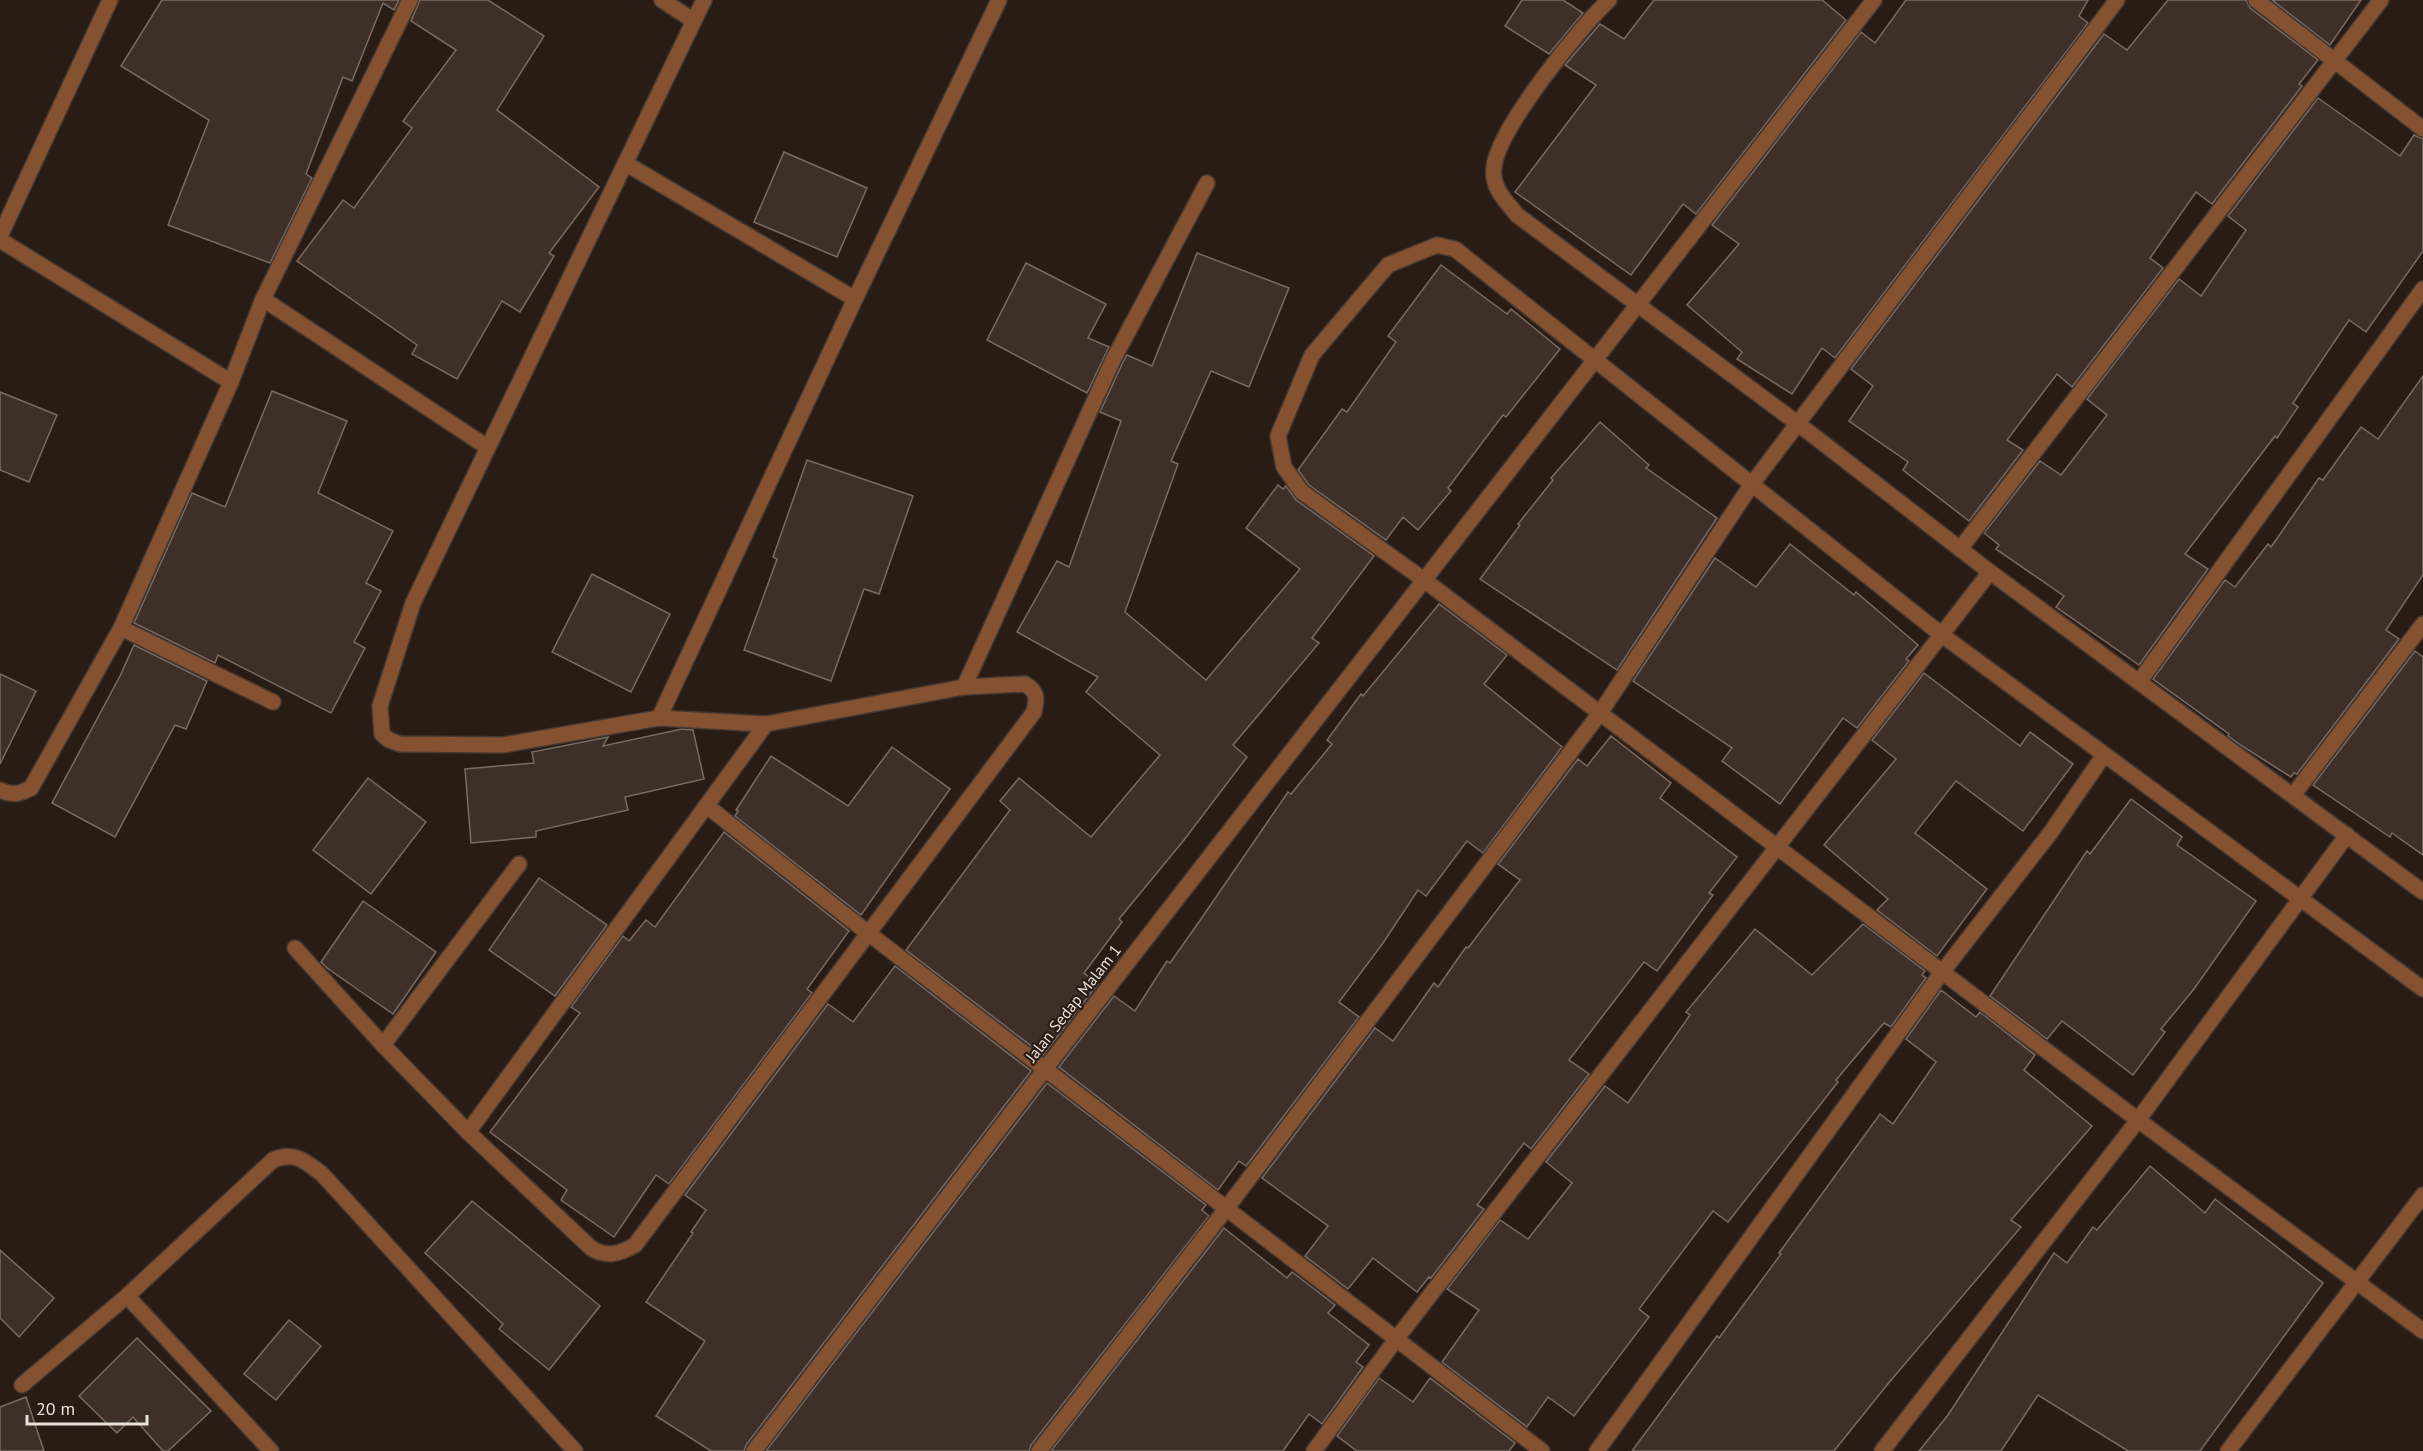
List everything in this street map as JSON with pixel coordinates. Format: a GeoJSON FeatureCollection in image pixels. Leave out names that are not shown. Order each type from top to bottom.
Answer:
{"type":"FeatureCollection","features":[{"type":"Feature","properties":{"kind":"street"},"geometry":{"type":"LineString","coordinates":[[110,0],[0,238],[231,382]]}},
{"type":"Feature","properties":{"kind":"street"},"geometry":{"type":"LineString","coordinates":[[0,790],[18,795],[31,788],[121,628],[231,382],[263,299],[410,0]]}},
{"type":"Feature","properties":{"kind":"street"},"geometry":{"type":"LineString","coordinates":[[662,0],[694,21]]}},
{"type":"Feature","properties":{"kind":"street"},"geometry":{"type":"LineString","coordinates":[[295,948],[383,1045],[468,1132],[591,1248],[609,1255],[621,1253],[635,1245],[1034,712],[1037,697],[1034,689],[1025,684],[963,687],[766,724],[659,718],[504,745],[400,744],[389,740],[382,734],[380,706],[413,603],[704,0]]}},
{"type":"Feature","properties":{"kind":"street"},"geometry":{"type":"LineString","coordinates":[[659,718],[855,299],[999,0]]}},
{"type":"Feature","properties":{"kind":"street"},"geometry":{"type":"LineString","coordinates":[[1609,0],[1547,74],[1506,132],[1494,167],[1496,189],[1517,215],[1797,423],[1990,572],[2294,794],[2423,892]]}},
{"type":"Feature","properties":{"kind":"street","name":"Jalan Sedap Malam 1"},"geometry":{"type":"LineString","coordinates":[[754,1451],[1045,1069],[1874,0]]}},
{"type":"Feature","properties":{"kind":"street"},"geometry":{"type":"LineString","coordinates":[[1039,1451],[1226,1209],[1600,713],[1752,484],[2117,0]]}},
{"type":"Feature","properties":{"kind":"street"},"geometry":{"type":"LineString","coordinates":[[2256,0],[2423,129]]}},
{"type":"Feature","properties":{"kind":"street"},"geometry":{"type":"LineString","coordinates":[[1960,549],[2381,0]]}},
{"type":"Feature","properties":{"kind":"street"},"geometry":{"type":"LineString","coordinates":[[625,163],[855,299]]}},
{"type":"Feature","properties":{"kind":"street"},"geometry":{"type":"LineString","coordinates":[[963,687],[1113,360],[1207,183]]}},
{"type":"Feature","properties":{"kind":"street"},"geometry":{"type":"LineString","coordinates":[[2423,989],[1942,635],[1670,422],[1455,249],[1437,245],[1388,265],[1312,355],[1278,436],[1284,467],[1302,492],[1424,580],[2138,1120],[2423,1331]]}},
{"type":"Feature","properties":{"kind":"street"},"geometry":{"type":"LineString","coordinates":[[2139,682],[2423,289]]}},
{"type":"Feature","properties":{"kind":"street"},"geometry":{"type":"LineString","coordinates":[[263,299],[487,447]]}},
{"type":"Feature","properties":{"kind":"street"},"geometry":{"type":"LineString","coordinates":[[1314,1451],[1397,1338],[1990,572]]}},
{"type":"Feature","properties":{"kind":"street"},"geometry":{"type":"LineString","coordinates":[[2294,794],[2423,624]]}},
{"type":"Feature","properties":{"kind":"street"},"geometry":{"type":"LineString","coordinates":[[121,628],[273,702]]}},
{"type":"Feature","properties":{"kind":"street"},"geometry":{"type":"LineString","coordinates":[[468,1132],[766,724]]}},
{"type":"Feature","properties":{"kind":"street"},"geometry":{"type":"LineString","coordinates":[[1597,1451],[1943,971],[2050,832],[2104,755]]}},
{"type":"Feature","properties":{"kind":"street"},"geometry":{"type":"LineString","coordinates":[[707,806],[868,933],[1542,1451]]}},
{"type":"Feature","properties":{"kind":"street"},"geometry":{"type":"LineString","coordinates":[[1882,1451],[2138,1120],[2347,835]]}},
{"type":"Feature","properties":{"kind":"street"},"geometry":{"type":"LineString","coordinates":[[383,1045],[519,864]]}},
{"type":"Feature","properties":{"kind":"street"},"geometry":{"type":"LineString","coordinates":[[22,1385],[127,1296],[273,1160],[285,1155],[303,1160],[322,1174],[575,1451]]}},
{"type":"Feature","properties":{"kind":"street"},"geometry":{"type":"LineString","coordinates":[[2228,1451],[2423,1195]]}},
{"type":"Feature","properties":{"kind":"street"},"geometry":{"type":"LineString","coordinates":[[127,1296],[271,1451]]}},
{"type":"Feature","properties":{"kind":"building"},"geometry":{"type":"Polygon","coordinates":[[[162,0],[399,0],[394,10],[383,3],[352,81],[343,77],[306,174],[312,178],[270,263],[168,225],[209,120],[121,66],[162,0]]]}},
{"type":"Feature","properties":{"kind":"building"},"geometry":{"type":"Polygon","coordinates":[[[420,0],[488,0],[544,36],[497,110],[599,187],[549,253],[554,256],[520,312],[502,301],[457,379],[412,354],[417,345],[297,261],[343,200],[354,208],[412,128],[403,121],[456,50],[411,21],[420,0]]]}},
{"type":"Feature","properties":{"kind":"building"},"geometry":{"type":"Polygon","coordinates":[[[1522,0],[1563,0],[1583,13],[1549,54],[1505,26],[1522,0]]]}},
{"type":"Feature","properties":{"kind":"building"},"geometry":{"type":"Polygon","coordinates":[[[1654,0],[1822,0],[1846,20],[1696,214],[1683,204],[1631,275],[1515,192],[1596,85],[1565,65],[1600,24],[1624,39],[1654,0]]]}},
{"type":"Feature","properties":{"kind":"building"},"geometry":{"type":"Polygon","coordinates":[[[1906,0],[2088,0],[2079,16],[2088,23],[1835,358],[1822,348],[1792,394],[1737,359],[1742,352],[1687,305],[1739,244],[1712,225],[1861,32],[1875,43],[1906,0]]]}},
{"type":"Feature","properties":{"kind":"building"},"geometry":{"type":"Polygon","coordinates":[[[2168,0],[2246,0],[2250,8],[2318,60],[2299,84],[2302,86],[2212,204],[2196,192],[2150,258],[2163,268],[2072,387],[2057,374],[2007,440],[2023,450],[1969,521],[1903,470],[1908,462],[1849,421],[1873,386],[1851,369],[2104,34],[2127,50],[2168,0]]]}},
{"type":"Feature","properties":{"kind":"building"},"geometry":{"type":"Polygon","coordinates":[[[2272,0],[2361,0],[2330,45],[2272,0]]]}},
{"type":"Feature","properties":{"kind":"building"},"geometry":{"type":"Polygon","coordinates":[[[2318,98],[2400,156],[2414,135],[2423,139],[2423,251],[2366,332],[2349,320],[2293,403],[2298,407],[2277,438],[2275,436],[2185,554],[2208,569],[2139,665],[2056,607],[2064,596],[1996,549],[1999,545],[1984,533],[2040,461],[2061,475],[2107,415],[2087,399],[2179,279],[2201,296],[2246,230],[2228,216],[2318,98]]]}},
{"type":"Feature","properties":{"kind":"building"},"geometry":{"type":"Polygon","coordinates":[[[784,152],[867,188],[837,257],[754,222],[784,152]]]}},
{"type":"Feature","properties":{"kind":"building"},"geometry":{"type":"Polygon","coordinates":[[[1197,253],[1289,288],[1249,387],[1211,371],[1171,461],[1178,464],[1125,612],[1206,680],[1300,569],[1246,528],[1278,485],[1283,489],[1286,486],[1296,500],[1374,556],[1312,638],[1319,643],[1233,745],[1247,757],[1184,840],[1119,919],[1122,922],[1084,973],[1098,984],[1043,1055],[906,950],[1010,810],[1000,801],[1019,778],[1091,837],[1160,755],[1086,692],[1098,677],[1017,632],[1057,561],[1069,567],[1121,421],[1100,412],[1122,364],[1127,355],[1152,366],[1197,253]]]}},
{"type":"Feature","properties":{"kind":"building"},"geometry":{"type":"Polygon","coordinates":[[[1026,263],[1106,304],[1088,338],[1109,347],[1087,393],[987,340],[1026,263]]]}},
{"type":"Feature","properties":{"kind":"building"},"geometry":{"type":"Polygon","coordinates":[[[1441,265],[1507,314],[1511,309],[1560,349],[1506,417],[1503,415],[1448,488],[1451,491],[1418,530],[1403,517],[1386,540],[1309,485],[1298,470],[1342,409],[1347,412],[1396,342],[1388,336],[1441,265]]]}},
{"type":"Feature","properties":{"kind":"building"},"geometry":{"type":"Polygon","coordinates":[[[2423,376],[2423,575],[2386,630],[2399,639],[2297,774],[2294,773],[2291,777],[2242,746],[2153,679],[2225,580],[2235,587],[2268,544],[2271,547],[2319,478],[2323,480],[2361,427],[2378,439],[2423,376]]]}},
{"type":"Feature","properties":{"kind":"building"},"geometry":{"type":"Polygon","coordinates":[[[272,391],[347,421],[318,493],[393,531],[366,583],[381,591],[354,642],[365,648],[331,713],[218,655],[215,663],[134,623],[192,493],[225,507],[272,391]]]}},
{"type":"Feature","properties":{"kind":"building"},"geometry":{"type":"Polygon","coordinates":[[[0,392],[57,415],[29,482],[0,470],[0,392]]]}},
{"type":"Feature","properties":{"kind":"building"},"geometry":{"type":"Polygon","coordinates":[[[1600,422],[1649,465],[1646,468],[1717,518],[1617,670],[1480,579],[1520,525],[1518,524],[1553,480],[1551,478],[1600,422]]]}},
{"type":"Feature","properties":{"kind":"building"},"geometry":{"type":"Polygon","coordinates":[[[807,460],[913,496],[879,594],[864,589],[831,681],[744,650],[777,559],[773,557],[807,460]]]}},
{"type":"Feature","properties":{"kind":"building"},"geometry":{"type":"Polygon","coordinates":[[[1790,544],[1854,595],[1856,592],[1918,645],[1906,659],[1909,661],[1857,728],[1843,718],[1780,804],[1722,761],[1732,748],[1633,681],[1715,558],[1756,587],[1790,544]]]}},
{"type":"Feature","properties":{"kind":"building"},"geometry":{"type":"Polygon","coordinates":[[[592,574],[670,614],[631,692],[552,652],[592,574]]]}},
{"type":"Feature","properties":{"kind":"building"},"geometry":{"type":"Polygon","coordinates":[[[1439,604],[1507,655],[1484,684],[1562,747],[1483,853],[1467,841],[1426,896],[1418,890],[1383,943],[1339,1002],[1359,1017],[1246,1166],[1239,1161],[1218,1190],[1059,1067],[1114,996],[1135,1011],[1167,961],[1170,963],[1288,792],[1291,794],[1332,744],[1327,740],[1361,694],[1363,696],[1439,604]]]}},
{"type":"Feature","properties":{"kind":"building"},"geometry":{"type":"Polygon","coordinates":[[[134,645],[207,681],[186,729],[175,725],[115,837],[52,803],[120,676],[134,645]]]}},
{"type":"Feature","properties":{"kind":"building"},"geometry":{"type":"Polygon","coordinates":[[[2415,651],[2423,657],[2423,855],[2392,833],[2390,837],[2313,785],[2415,651]]]}},
{"type":"Feature","properties":{"kind":"building"},"geometry":{"type":"Polygon","coordinates":[[[1924,673],[2020,746],[2030,732],[2073,764],[2023,831],[1956,781],[1915,833],[1987,889],[1937,956],[1877,910],[1888,899],[1824,845],[1896,759],[1872,740],[1924,673]]]}},
{"type":"Feature","properties":{"kind":"building"},"geometry":{"type":"Polygon","coordinates":[[[0,674],[36,691],[0,764],[0,674]]]}},
{"type":"Feature","properties":{"kind":"building"},"geometry":{"type":"Polygon","coordinates":[[[682,729],[693,730],[704,779],[625,797],[628,810],[536,831],[536,837],[471,843],[465,769],[534,763],[532,752],[608,737],[603,746],[682,729]]]}},
{"type":"Feature","properties":{"kind":"building"},"geometry":{"type":"Polygon","coordinates":[[[1611,736],[1671,783],[1660,798],[1737,857],[1709,893],[1713,895],[1657,971],[1644,962],[1569,1060],[1589,1074],[1531,1149],[1524,1143],[1477,1205],[1484,1209],[1431,1278],[1429,1277],[1417,1292],[1373,1258],[1348,1289],[1305,1256],[1328,1226],[1262,1178],[1375,1028],[1393,1041],[1434,983],[1438,987],[1466,947],[1468,948],[1520,880],[1498,864],[1578,759],[1587,766],[1611,736]]]}},
{"type":"Feature","properties":{"kind":"building"},"geometry":{"type":"Polygon","coordinates":[[[892,747],[950,789],[861,915],[735,816],[738,811],[736,810],[771,756],[848,806],[892,747]]]}},
{"type":"Feature","properties":{"kind":"building"},"geometry":{"type":"Polygon","coordinates":[[[368,778],[426,822],[371,894],[313,850],[368,778]]]}},
{"type":"Feature","properties":{"kind":"building"},"geometry":{"type":"Polygon","coordinates":[[[2131,799],[2182,837],[2177,845],[2256,901],[2194,989],[2161,1029],[2165,1032],[2133,1075],[2062,1021],[2047,1039],[1990,996],[2087,851],[2090,854],[2131,799]]]}},
{"type":"Feature","properties":{"kind":"building"},"geometry":{"type":"Polygon","coordinates":[[[724,832],[849,931],[807,989],[812,993],[669,1184],[656,1175],[614,1237],[561,1200],[567,1190],[490,1132],[580,1013],[571,1007],[623,936],[629,941],[646,920],[655,927],[724,832]]]}},
{"type":"Feature","properties":{"kind":"building"},"geometry":{"type":"Polygon","coordinates":[[[539,878],[607,925],[555,996],[489,950],[539,878]]]}},
{"type":"Feature","properties":{"kind":"building"},"geometry":{"type":"Polygon","coordinates":[[[363,901],[436,952],[393,1014],[321,962],[363,901]]]}},
{"type":"Feature","properties":{"kind":"building"},"geometry":{"type":"Polygon","coordinates":[[[1863,924],[1925,971],[1922,975],[1926,978],[1891,1027],[1884,1023],[1836,1080],[1838,1082],[1728,1222],[1713,1211],[1639,1309],[1649,1317],[1574,1416],[1548,1397],[1527,1427],[1442,1362],[1479,1310],[1447,1289],[1500,1220],[1528,1239],[1572,1183],[1546,1162],[1605,1086],[1628,1103],[1690,1015],[1686,1012],[1755,929],[1812,975],[1863,924]]]}},
{"type":"Feature","properties":{"kind":"building"},"geometry":{"type":"Polygon","coordinates":[[[895,966],[1031,1071],[746,1445],[744,1451],[711,1451],[656,1416],[705,1341],[646,1302],[706,1210],[685,1195],[828,1004],[853,1022],[895,966]]]}},
{"type":"Feature","properties":{"kind":"building"},"geometry":{"type":"Polygon","coordinates":[[[1941,990],[1976,1017],[1980,1012],[2035,1055],[2024,1070],[2092,1126],[2011,1220],[2021,1227],[1834,1451],[1632,1451],[1781,1254],[1779,1253],[1880,1114],[1893,1124],[1936,1062],[1906,1039],[1941,990]]]}},
{"type":"Feature","properties":{"kind":"building"},"geometry":{"type":"Polygon","coordinates":[[[1047,1083],[1206,1205],[1202,1210],[1209,1216],[1031,1445],[1029,1451],[766,1451],[1047,1083]]]}},
{"type":"Feature","properties":{"kind":"building"},"geometry":{"type":"Polygon","coordinates":[[[2150,1166],[2205,1213],[2215,1199],[2323,1283],[2200,1451],[2128,1451],[2038,1395],[2001,1451],[1919,1451],[1948,1415],[2054,1253],[2067,1263],[2093,1227],[2097,1230],[2150,1166]]]}},
{"type":"Feature","properties":{"kind":"building"},"geometry":{"type":"Polygon","coordinates":[[[472,1201],[600,1306],[549,1370],[499,1329],[503,1324],[425,1253],[472,1201]]]}},
{"type":"Feature","properties":{"kind":"building"},"geometry":{"type":"Polygon","coordinates":[[[1224,1228],[1287,1278],[1292,1272],[1335,1305],[1328,1313],[1369,1345],[1356,1362],[1363,1367],[1322,1424],[1309,1414],[1283,1451],[1051,1451],[1224,1228]]]}},
{"type":"Feature","properties":{"kind":"building"},"geometry":{"type":"Polygon","coordinates":[[[0,1250],[54,1298],[19,1337],[0,1318],[0,1250]]]}},
{"type":"Feature","properties":{"kind":"building"},"geometry":{"type":"Polygon","coordinates":[[[289,1320],[321,1346],[276,1400],[244,1374],[289,1320]]]}},
{"type":"Feature","properties":{"kind":"building"},"geometry":{"type":"Polygon","coordinates":[[[137,1338],[211,1411],[168,1451],[163,1451],[133,1417],[117,1433],[79,1396],[137,1338]]]}},
{"type":"Feature","properties":{"kind":"building"},"geometry":{"type":"Polygon","coordinates":[[[1379,1378],[1413,1402],[1430,1378],[1515,1443],[1509,1451],[1357,1451],[1337,1436],[1379,1378]]]}},
{"type":"Feature","properties":{"kind":"building"},"geometry":{"type":"Polygon","coordinates":[[[26,1397],[44,1451],[0,1451],[0,1407],[26,1397]]]}}]}
